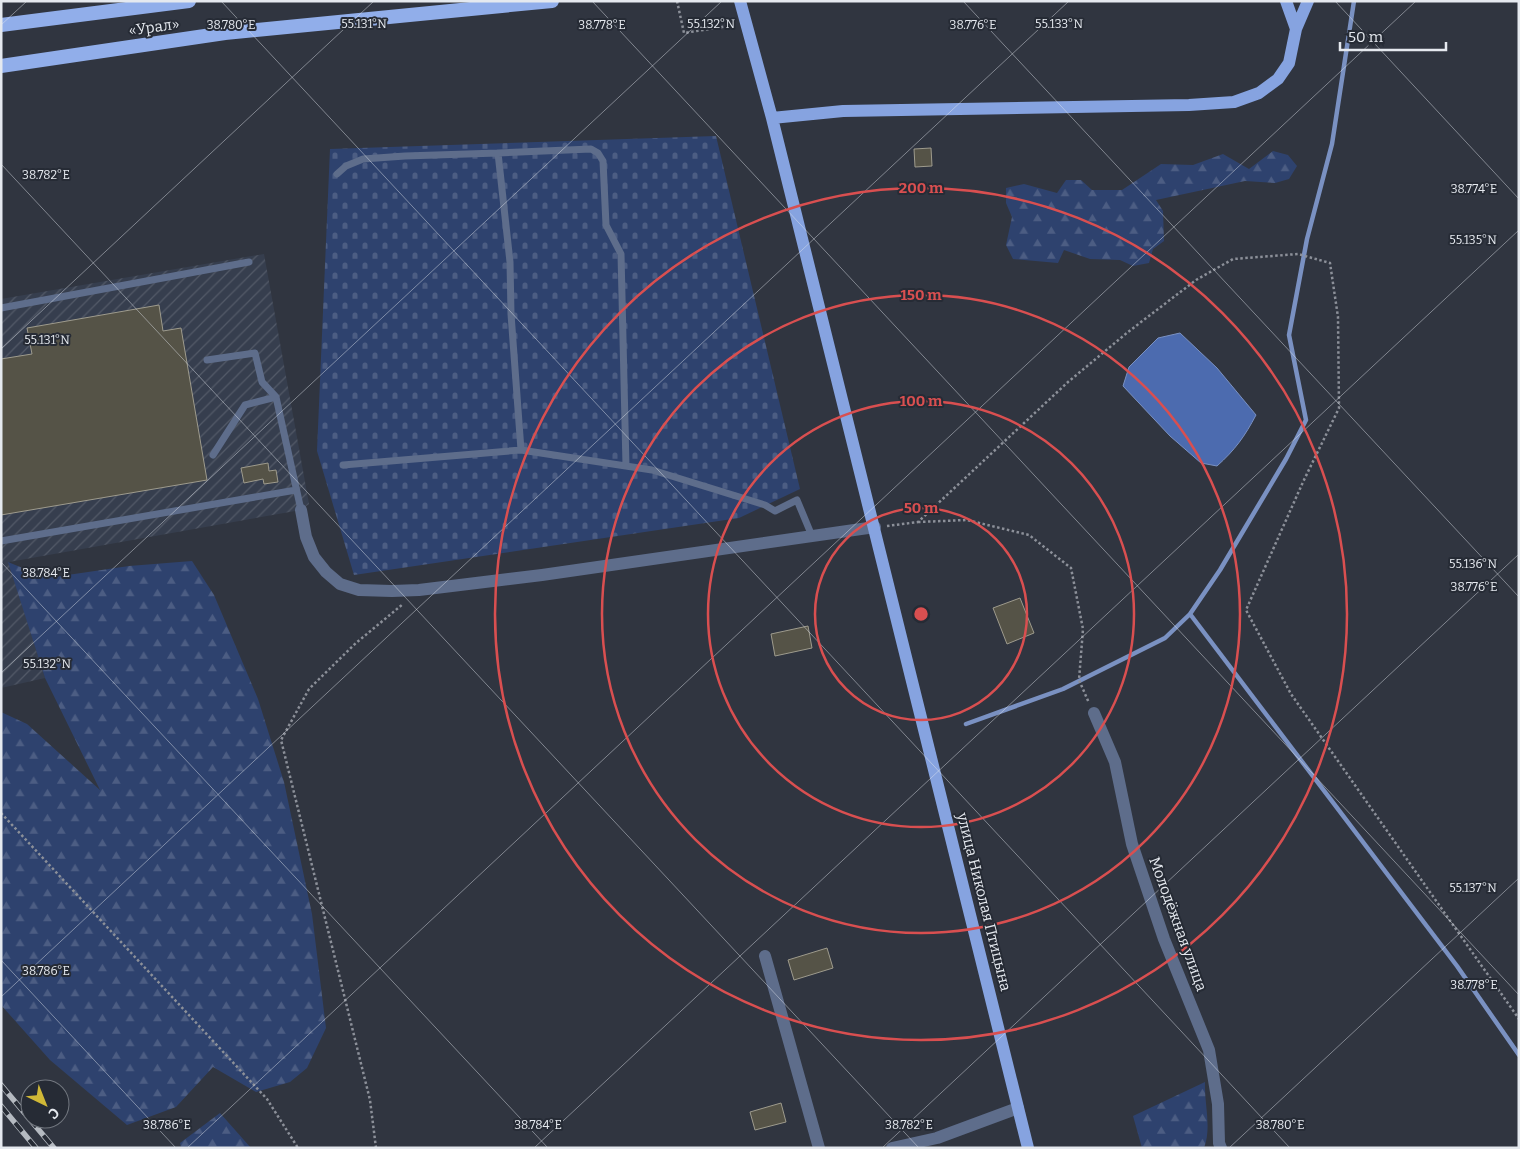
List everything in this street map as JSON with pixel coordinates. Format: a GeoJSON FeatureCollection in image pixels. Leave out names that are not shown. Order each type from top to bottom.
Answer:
{"type":"FeatureCollection","features":[{"type":"Feature","properties":{"kind":"highway","name":"«Урал»"},"geometry":{"type":"LineString","coordinates":[[1,25],[189,1]]}},
{"type":"Feature","properties":{"kind":"highway","name":"«Урал»"},"geometry":{"type":"LineString","coordinates":[[1,66],[225,33],[552,1]]}},
{"type":"Feature","properties":{"kind":"main road","name":"улица Николая Птицына"},"geometry":{"type":"LineString","coordinates":[[740,1],[772,118],[875,527],[1028,1148]]}},
{"type":"Feature","properties":{"kind":"main road"},"geometry":{"type":"LineString","coordinates":[[1286,1],[1296,29]]}},
{"type":"Feature","properties":{"kind":"main road"},"geometry":{"type":"LineString","coordinates":[[772,118],[844,112],[1189,105],[1234,102],[1259,93],[1278,79],[1289,63],[1296,29],[1308,1]]}},
{"type":"Feature","properties":{"kind":"street"},"geometry":{"type":"LineString","coordinates":[[301,510],[306,537],[314,556],[326,572],[340,584],[359,590],[392,592],[542,575],[875,527]]}},
{"type":"Feature","properties":{"kind":"street","name":"Молодёжная улица"},"geometry":{"type":"LineString","coordinates":[[1094,713],[1115,762],[1132,844],[1164,939],[1209,1050],[1218,1104],[1219,1143],[1221,1148]]}},
{"type":"Feature","properties":{"kind":"street"},"geometry":{"type":"LineString","coordinates":[[765,956],[819,1148]]}},
{"type":"Feature","properties":{"kind":"street"},"geometry":{"type":"LineString","coordinates":[[892,1148],[937,1138],[1018,1108]]}},
{"type":"Feature","properties":{"kind":"lane"},"geometry":{"type":"LineString","coordinates":[[337,174],[346,166],[363,160],[405,156],[591,149],[598,153],[603,161],[606,225],[621,254],[626,466]]}},
{"type":"Feature","properties":{"kind":"lane"},"geometry":{"type":"LineString","coordinates":[[498,153],[510,262],[511,314],[521,450]]}},
{"type":"Feature","properties":{"kind":"lane"},"geometry":{"type":"LineString","coordinates":[[1,308],[249,262]]}},
{"type":"Feature","properties":{"kind":"lane"},"geometry":{"type":"LineString","coordinates":[[206,360],[255,352],[262,382],[276,397],[301,510]]}},
{"type":"Feature","properties":{"kind":"lane"},"geometry":{"type":"LineString","coordinates":[[213,455],[245,406],[276,397]]}},
{"type":"Feature","properties":{"kind":"lane"},"geometry":{"type":"LineString","coordinates":[[343,465],[521,450],[652,470],[766,505],[775,511],[797,500],[812,536]]}},
{"type":"Feature","properties":{"kind":"lane"},"geometry":{"type":"LineString","coordinates":[[1,541],[296,490]]}},
{"type":"Feature","properties":{"kind":"path"},"geometry":{"type":"LineString","coordinates":[[677,1],[684,33],[746,23]]}},
{"type":"Feature","properties":{"kind":"path"},"geometry":{"type":"LineString","coordinates":[[918,522],[1068,382],[1128,332],[1196,280],[1233,260],[1298,254],[1330,263],[1338,317],[1339,408],[1303,482],[1246,610],[1292,694],[1519,1019]]}},
{"type":"Feature","properties":{"kind":"path"},"geometry":{"type":"LineString","coordinates":[[875,527],[918,522],[967,520],[1029,535],[1071,568],[1083,629],[1079,680],[1082,687]]}},
{"type":"Feature","properties":{"kind":"path"},"geometry":{"type":"LineString","coordinates":[[376,1148],[370,1100],[281,740],[309,689],[356,643],[419,590]]}},
{"type":"Feature","properties":{"kind":"path"},"geometry":{"type":"LineString","coordinates":[[1,813],[267,1099],[298,1148]]}},
{"type":"Feature","properties":{"kind":"shaded area"},"geometry":{"type":"Polygon","coordinates":[[[264,254],[309,504],[301,510],[9,562],[45,678],[1,688],[1,299],[264,254]]]}},
{"type":"Feature","properties":{"kind":"shaded area"},"geometry":{"type":"Polygon","coordinates":[[[1180,333],[1217,368],[1256,415],[1239,442],[1217,466],[1201,463],[1170,436],[1123,386],[1129,367],[1158,338],[1180,333]]]}},
{"type":"Feature","properties":{"kind":"green space"},"geometry":{"type":"Polygon","coordinates":[[[716,136],[800,489],[739,518],[354,575],[317,451],[330,149],[716,136]]]}},
{"type":"Feature","properties":{"kind":"green space"},"geometry":{"type":"Polygon","coordinates":[[[1273,151],[1288,155],[1297,166],[1289,179],[1275,183],[1245,181],[1156,200],[1163,211],[1164,241],[1153,249],[1149,263],[1133,266],[1120,260],[1090,259],[1064,250],[1058,263],[1013,259],[1006,245],[1012,217],[1006,203],[1006,188],[1024,184],[1057,193],[1066,180],[1081,180],[1092,190],[1122,190],[1161,164],[1193,165],[1223,154],[1249,169],[1273,151]]]}},
{"type":"Feature","properties":{"kind":"green space"},"geometry":{"type":"Polygon","coordinates":[[[192,561],[214,595],[258,699],[284,782],[312,914],[326,1028],[307,1068],[290,1082],[256,1092],[213,1067],[176,1107],[127,1125],[50,1060],[1,1005],[1,712],[27,724],[100,790],[45,678],[8,562],[47,578],[129,566],[192,561]]]}},
{"type":"Feature","properties":{"kind":"green space"},"geometry":{"type":"Polygon","coordinates":[[[1205,1082],[1208,1124],[1204,1148],[1142,1148],[1133,1116],[1205,1082]]]}},
{"type":"Feature","properties":{"kind":"green space"},"geometry":{"type":"Polygon","coordinates":[[[220,1113],[251,1148],[181,1148],[180,1143],[220,1113]]]}},
{"type":"Feature","properties":{"kind":"building"},"geometry":{"type":"Polygon","coordinates":[[[931,148],[932,166],[915,167],[914,149],[931,148]]]}},
{"type":"Feature","properties":{"kind":"building"},"geometry":{"type":"Polygon","coordinates":[[[159,305],[163,331],[181,328],[207,480],[1,515],[1,359],[32,354],[27,328],[159,305]]]}},
{"type":"Feature","properties":{"kind":"building"},"geometry":{"type":"Polygon","coordinates":[[[268,463],[269,471],[276,470],[278,482],[264,484],[263,479],[244,483],[241,468],[268,463]]]}},
{"type":"Feature","properties":{"kind":"building"},"geometry":{"type":"Polygon","coordinates":[[[1020,598],[1034,633],[1007,644],[993,608],[1020,598]]]}},
{"type":"Feature","properties":{"kind":"building"},"geometry":{"type":"Polygon","coordinates":[[[808,626],[812,648],[775,656],[771,634],[808,626]]]}},
{"type":"Feature","properties":{"kind":"building"},"geometry":{"type":"Polygon","coordinates":[[[827,948],[833,968],[794,980],[788,960],[827,948]]]}},
{"type":"Feature","properties":{"kind":"building"},"geometry":{"type":"Polygon","coordinates":[[[781,1103],[786,1122],[755,1130],[750,1112],[781,1103]]]}},
{"type":"Feature","properties":{"kind":"waterway"},"geometry":{"type":"LineString","coordinates":[[966,724],[1063,689],[1165,638],[1190,614],[1220,570],[1286,459],[1306,420],[1289,335],[1307,239],[1332,144],[1354,1]]}},
{"type":"Feature","properties":{"kind":"waterway"},"geometry":{"type":"LineString","coordinates":[[1190,614],[1457,966],[1519,1055]]}},
{"type":"Feature","properties":{"kind":"railway"},"geometry":{"type":"LineString","coordinates":[[1,1085],[54,1148]]}},
{"type":"Feature","properties":{"kind":"railway"},"geometry":{"type":"LineString","coordinates":[[1,1106],[36,1148]]}}]}
